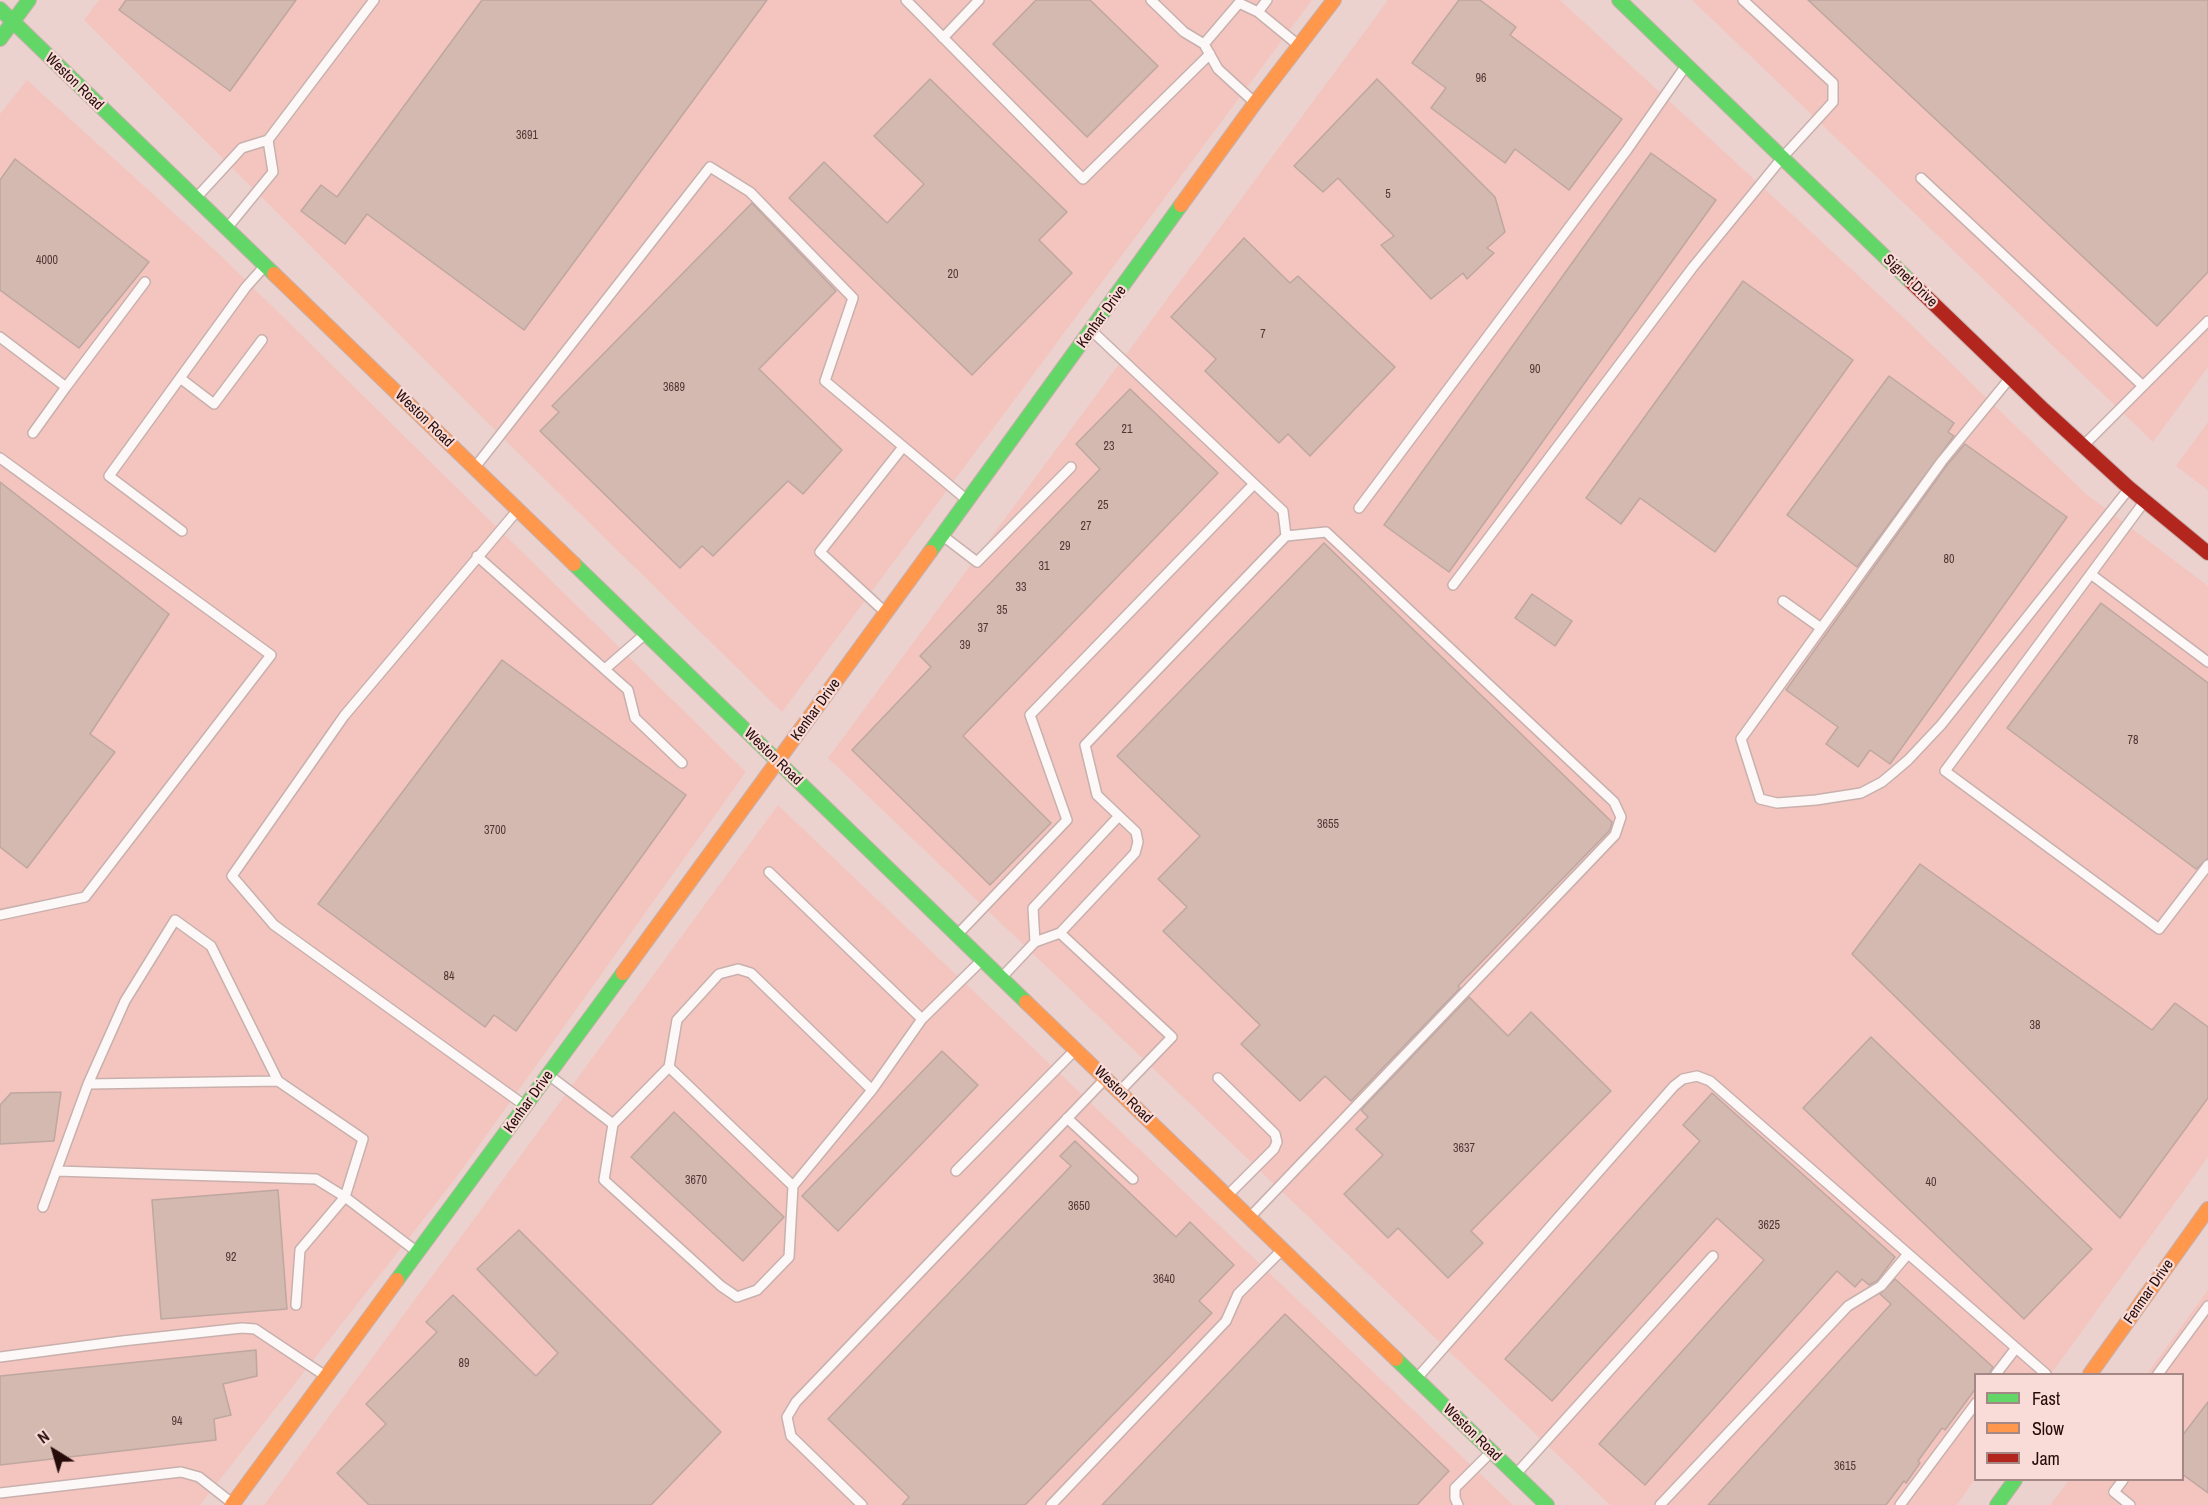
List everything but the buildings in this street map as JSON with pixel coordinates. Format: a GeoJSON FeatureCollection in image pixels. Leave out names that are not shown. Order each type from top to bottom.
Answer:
{"type":"FeatureCollection","features":[{"type":"Feature","properties":{"kind":"street"},"geometry":{"type":"LineString","coordinates":[[0,39],[29,0]]}},
{"type":"Feature","properties":{"kind":"street","name":"Kenhar Drive"},"geometry":{"type":"LineString","coordinates":[[232,1504],[779,762],[1255,103],[1334,0]]}},
{"type":"Feature","properties":{"kind":"street","name":"Signet Drive"},"geometry":{"type":"LineString","coordinates":[[1619,0],[2010,377],[2129,488],[2208,553]]}},
{"type":"Feature","properties":{"kind":"street","name":"Weston Road"},"geometry":{"type":"LineString","coordinates":[[0,9],[1547,1505]]}},
{"type":"Feature","properties":{"kind":"street","name":"Fenmar Drive"},"geometry":{"type":"LineString","coordinates":[[2091,1373],[2208,1209]]}},
{"type":"Feature","properties":{"kind":"street"},"geometry":{"type":"LineString","coordinates":[[1997,1505],[2014,1481]]}},
{"type":"Feature","properties":{"kind":"lane"},"geometry":{"type":"LineString","coordinates":[[195,198],[242,148],[268,140],[374,0]]}},
{"type":"Feature","properties":{"kind":"lane"},"geometry":{"type":"LineString","coordinates":[[906,0],[1083,178],[1210,54]]}},
{"type":"Feature","properties":{"kind":"lane"},"geometry":{"type":"LineString","coordinates":[[943,38],[979,0]]}},
{"type":"Feature","properties":{"kind":"lane"},"geometry":{"type":"LineString","coordinates":[[1151,0],[1184,32],[1204,44],[1218,69],[1255,103]]}},
{"type":"Feature","properties":{"kind":"lane"},"geometry":{"type":"LineString","coordinates":[[1258,12],[1267,0]]}},
{"type":"Feature","properties":{"kind":"lane"},"geometry":{"type":"LineString","coordinates":[[1453,585],[1693,267],[1782,158],[1833,102],[1833,83],[1743,0]]}},
{"type":"Feature","properties":{"kind":"lane"},"geometry":{"type":"LineString","coordinates":[[1204,44],[1239,3],[1258,12],[1299,45]]}},
{"type":"Feature","properties":{"kind":"lane"},"geometry":{"type":"LineString","coordinates":[[1359,508],[1627,150],[1686,65]]}},
{"type":"Feature","properties":{"kind":"lane"},"geometry":{"type":"LineString","coordinates":[[226,228],[273,172],[268,140]]}},
{"type":"Feature","properties":{"kind":"lane"},"geometry":{"type":"LineString","coordinates":[[474,468],[710,167],[750,192],[854,297],[825,381],[968,501]]}},
{"type":"Feature","properties":{"kind":"lane"},"geometry":{"type":"LineString","coordinates":[[1921,178],[2143,386]]}},
{"type":"Feature","properties":{"kind":"lane"},"geometry":{"type":"LineString","coordinates":[[182,531],[109,476],[246,287],[265,266]]}},
{"type":"Feature","properties":{"kind":"lane"},"geometry":{"type":"LineString","coordinates":[[33,433],[145,282]]}},
{"type":"Feature","properties":{"kind":"lane"},"geometry":{"type":"LineString","coordinates":[[2084,445],[2208,321]]}},
{"type":"Feature","properties":{"kind":"lane"},"geometry":{"type":"LineString","coordinates":[[1092,331],[1283,511],[1286,536]]}},
{"type":"Feature","properties":{"kind":"lane"},"geometry":{"type":"LineString","coordinates":[[0,337],[66,387]]}},
{"type":"Feature","properties":{"kind":"lane"},"geometry":{"type":"LineString","coordinates":[[180,378],[214,404],[262,340]]}},
{"type":"Feature","properties":{"kind":"lane"},"geometry":{"type":"LineString","coordinates":[[2010,377],[1942,461],[1741,739],[1760,799],[1777,803],[1816,800],[1861,793],[1882,782],[1908,760],[1941,725],[2129,488]]}},
{"type":"Feature","properties":{"kind":"lane"},"geometry":{"type":"LineString","coordinates":[[886,614],[820,552],[903,447]]}},
{"type":"Feature","properties":{"kind":"lane"},"geometry":{"type":"LineString","coordinates":[[0,458],[271,655],[86,897],[0,915]]}},
{"type":"Feature","properties":{"kind":"lane"},"geometry":{"type":"LineString","coordinates":[[943,537],[977,562],[1071,467]]}},
{"type":"Feature","properties":{"kind":"lane"},"geometry":{"type":"LineString","coordinates":[[957,934],[1067,820],[1030,715],[1254,484]]}},
{"type":"Feature","properties":{"kind":"lane"},"geometry":{"type":"LineString","coordinates":[[2145,501],[1945,771],[2159,929],[2208,865]]}},
{"type":"Feature","properties":{"kind":"lane"},"geometry":{"type":"LineString","coordinates":[[518,510],[344,716],[232,876],[274,924],[526,1106]]}},
{"type":"Feature","properties":{"kind":"lane"},"geometry":{"type":"LineString","coordinates":[[1001,977],[1035,942],[1060,933],[1135,853],[1138,842],[1136,832],[1097,795],[1085,745],[1286,536],[1326,532],[1614,802],[1622,817],[1615,835],[1249,1217]]}},
{"type":"Feature","properties":{"kind":"lane"},"geometry":{"type":"LineString","coordinates":[[477,556],[628,690],[635,718],[682,763]]}},
{"type":"Feature","properties":{"kind":"lane"},"geometry":{"type":"LineString","coordinates":[[2092,575],[2208,662]]}},
{"type":"Feature","properties":{"kind":"lane"},"geometry":{"type":"LineString","coordinates":[[1783,602],[1821,628]]}},
{"type":"Feature","properties":{"kind":"lane"},"geometry":{"type":"LineString","coordinates":[[605,669],[646,633]]}},
{"type":"Feature","properties":{"kind":"lane"},"geometry":{"type":"LineString","coordinates":[[1035,942],[1034,908],[1119,816]]}},
{"type":"Feature","properties":{"kind":"lane"},"geometry":{"type":"LineString","coordinates":[[769,872],[922,1018]]}},
{"type":"Feature","properties":{"kind":"lane"},"geometry":{"type":"LineString","coordinates":[[43,1207],[88,1084],[124,1001],[175,920],[211,946],[278,1081],[363,1139],[345,1197],[300,1250],[296,1305]]}},
{"type":"Feature","properties":{"kind":"lane"},"geometry":{"type":"LineString","coordinates":[[1060,933],[1172,1037],[1119,1092]]}},
{"type":"Feature","properties":{"kind":"lane"},"geometry":{"type":"LineString","coordinates":[[872,1090],[751,973],[738,969],[719,974],[677,1020],[669,1067],[613,1124],[604,1180],[721,1286],[737,1297],[756,1290],[789,1257],[793,1186],[872,1090],[922,1018],[982,959]]}},
{"type":"Feature","properties":{"kind":"lane"},"geometry":{"type":"LineString","coordinates":[[956,1171],[1076,1049]]}},
{"type":"Feature","properties":{"kind":"lane"},"geometry":{"type":"LineString","coordinates":[[669,1067],[793,1186]]}},
{"type":"Feature","properties":{"kind":"lane"},"geometry":{"type":"LineString","coordinates":[[549,1075],[613,1124]]}},
{"type":"Feature","properties":{"kind":"lane"},"geometry":{"type":"LineString","coordinates":[[1417,1379],[1674,1086],[1683,1079],[1697,1076],[1710,1081],[2045,1373]]}},
{"type":"Feature","properties":{"kind":"lane"},"geometry":{"type":"LineString","coordinates":[[862,1505],[790,1436],[787,1417],[795,1402],[1106,1078]]}},
{"type":"Feature","properties":{"kind":"lane"},"geometry":{"type":"LineString","coordinates":[[1218,1078],[1275,1134],[1277,1142],[1274,1149],[1227,1196]]}},
{"type":"Feature","properties":{"kind":"lane"},"geometry":{"type":"LineString","coordinates":[[88,1084],[278,1081]]}},
{"type":"Feature","properties":{"kind":"lane"},"geometry":{"type":"LineString","coordinates":[[1068,1118],[1133,1179]]}},
{"type":"Feature","properties":{"kind":"lane"},"geometry":{"type":"LineString","coordinates":[[56,1171],[316,1179],[345,1197],[418,1252]]}},
{"type":"Feature","properties":{"kind":"lane"},"geometry":{"type":"LineString","coordinates":[[1051,1505],[1226,1321],[1238,1294],[1283,1250]]}},
{"type":"Feature","properties":{"kind":"lane"},"geometry":{"type":"LineString","coordinates":[[1660,1505],[1848,1306],[1881,1286],[1908,1254]]}},
{"type":"Feature","properties":{"kind":"lane"},"geometry":{"type":"LineString","coordinates":[[1515,1474],[1713,1256]]}},
{"type":"Feature","properties":{"kind":"lane"},"geometry":{"type":"LineString","coordinates":[[2159,1373],[2208,1306]]}},
{"type":"Feature","properties":{"kind":"lane"},"geometry":{"type":"LineString","coordinates":[[0,1357],[242,1328],[255,1329],[326,1376]]}},
{"type":"Feature","properties":{"kind":"lane"},"geometry":{"type":"LineString","coordinates":[[1997,1373],[2016,1348]]}},
{"type":"Feature","properties":{"kind":"lane"},"geometry":{"type":"LineString","coordinates":[[1900,1505],[1974,1405]]}},
{"type":"Feature","properties":{"kind":"lane"},"geometry":{"type":"LineString","coordinates":[[1458,1505],[1455,1488],[1491,1452]]}},
{"type":"Feature","properties":{"kind":"lane"},"geometry":{"type":"LineString","coordinates":[[0,1493],[182,1472],[199,1477],[232,1504]]}},
{"type":"Feature","properties":{"kind":"lane"},"geometry":{"type":"LineString","coordinates":[[2122,1481],[2114,1492],[2130,1505]]}},
{"type":"Feature","properties":{"kind":"shaded area"},"geometry":{"type":"Polygon","coordinates":[[[99,0],[1312,0],[782,712],[514,449],[84,20],[99,0]]]}},
{"type":"Feature","properties":{"kind":"shaded area"},"geometry":{"type":"Polygon","coordinates":[[[1388,0],[1560,0],[1900,314],[2085,493],[2208,586],[2208,1157],[2052,1373],[1974,1373],[1974,1480],[1957,1505],[1610,1505],[828,758],[1388,0]]]}},
{"type":"Feature","properties":{"kind":"shaded area"},"geometry":{"type":"Polygon","coordinates":[[[1692,0],[2208,0],[2208,367],[2153,442],[1692,0]]]}},
{"type":"Feature","properties":{"kind":"shaded area"},"geometry":{"type":"Polygon","coordinates":[[[27,80],[217,252],[746,772],[455,1179],[200,1505],[0,1505],[0,114],[27,80]]]}},
{"type":"Feature","properties":{"kind":"shaded area"},"geometry":{"type":"Polygon","coordinates":[[[2208,422],[2208,490],[2176,466],[2208,422]]]}},
{"type":"Feature","properties":{"kind":"shaded area"},"geometry":{"type":"Polygon","coordinates":[[[778,805],[1513,1505],[264,1505],[778,805]]]}},
{"type":"Feature","properties":{"kind":"shaded area"},"geometry":{"type":"Polygon","coordinates":[[[2208,1290],[2208,1505],[2050,1505],[2068,1481],[2184,1481],[2184,1373],[2148,1373],[2208,1290]]]}},
{"type":"Feature","properties":{"kind":"traffic: fast"},"geometry":{"type":"LineString","coordinates":[[0,39],[29,0]]}},
{"type":"Feature","properties":{"kind":"traffic: fast"},"geometry":{"type":"LineString","coordinates":[[1619,0],[1911,282]]}},
{"type":"Feature","properties":{"kind":"traffic: fast"},"geometry":{"type":"LineString","coordinates":[[0,9],[274,274]]}},
{"type":"Feature","properties":{"kind":"traffic: fast"},"geometry":{"type":"LineString","coordinates":[[930,552],[1181,205]]}},
{"type":"Feature","properties":{"kind":"traffic: fast"},"geometry":{"type":"LineString","coordinates":[[574,564],[1026,1002]]}},
{"type":"Feature","properties":{"kind":"traffic: fast"},"geometry":{"type":"LineString","coordinates":[[397,1280],[623,973]]}},
{"type":"Feature","properties":{"kind":"traffic: fast"},"geometry":{"type":"LineString","coordinates":[[1396,1359],[1547,1505]]}},
{"type":"Feature","properties":{"kind":"traffic: fast"},"geometry":{"type":"LineString","coordinates":[[1997,1505],[2014,1481]]}},
{"type":"Feature","properties":{"kind":"traffic: slow"},"geometry":{"type":"LineString","coordinates":[[1181,205],[1334,0]]}},
{"type":"Feature","properties":{"kind":"traffic: slow"},"geometry":{"type":"LineString","coordinates":[[274,274],[574,564]]}},
{"type":"Feature","properties":{"kind":"traffic: slow"},"geometry":{"type":"LineString","coordinates":[[623,973],[930,552]]}},
{"type":"Feature","properties":{"kind":"traffic: slow"},"geometry":{"type":"LineString","coordinates":[[1026,1002],[1396,1359]]}},
{"type":"Feature","properties":{"kind":"traffic: slow"},"geometry":{"type":"LineString","coordinates":[[2091,1373],[2208,1209]]}},
{"type":"Feature","properties":{"kind":"traffic: slow"},"geometry":{"type":"LineString","coordinates":[[232,1505],[397,1280]]}},
{"type":"Feature","properties":{"kind":"traffic: jam"},"geometry":{"type":"LineString","coordinates":[[1911,282],[2128,487],[2208,553]]}}]}
